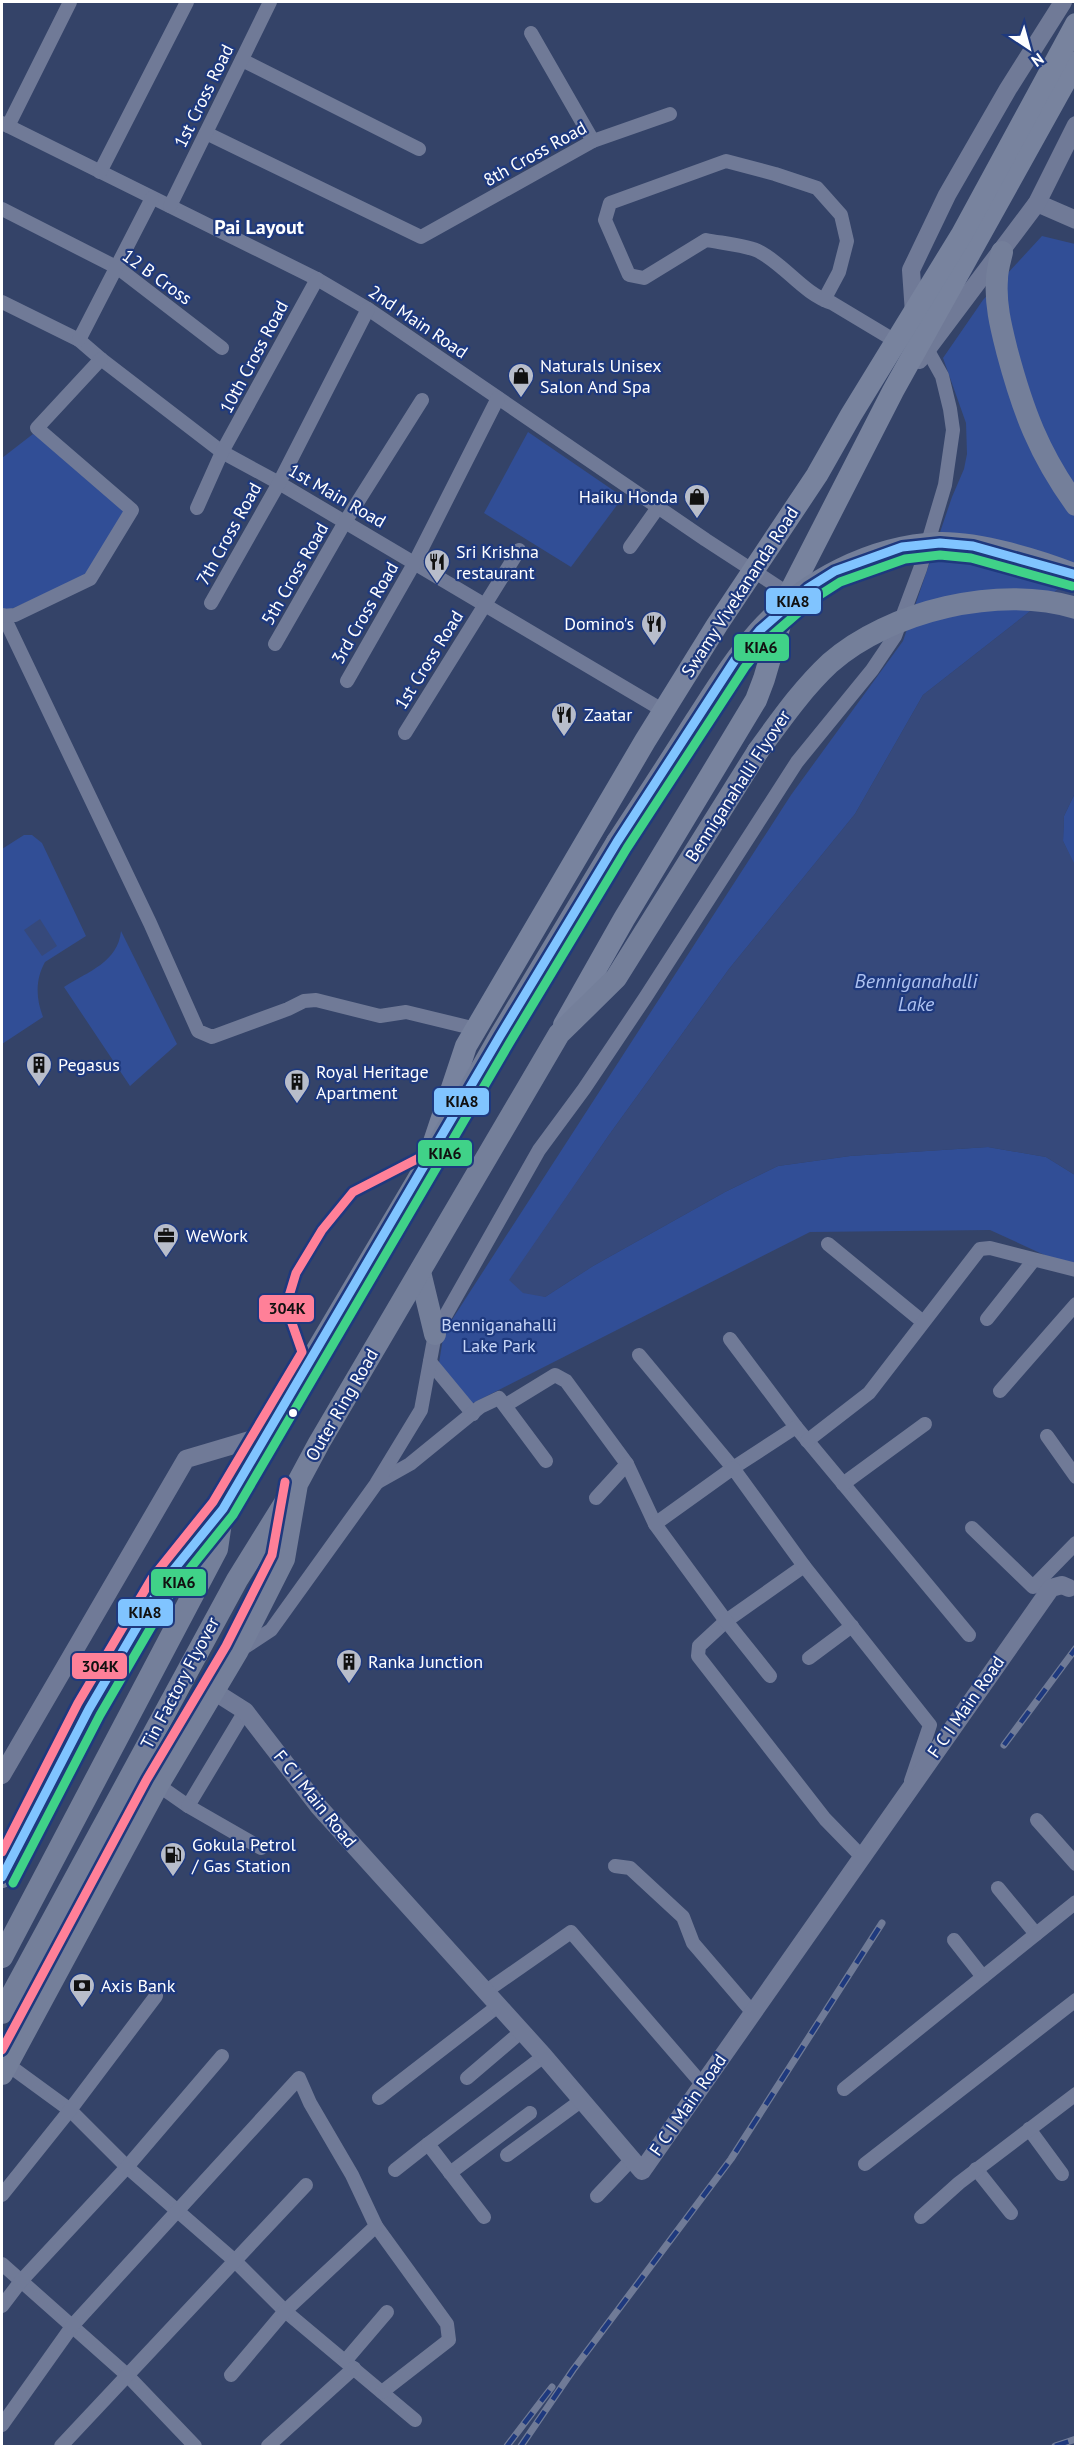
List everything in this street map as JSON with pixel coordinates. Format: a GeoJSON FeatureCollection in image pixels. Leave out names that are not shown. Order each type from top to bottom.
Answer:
{"type":"FeatureCollection","features":[{"type":"Feature","properties":{"kind":"highway"},"geometry":{"type":"LineString","coordinates":[[1002,252],[997,279],[998,313],[1028,422],[1059,482],[1076,504]]}},
{"type":"Feature","properties":{"kind":"highway"},"geometry":{"type":"LineString","coordinates":[[3,1871],[89,1709],[162,1584],[223,1509],[500,1036],[617,842],[735,660],[760,630],[808,588],[835,571],[902,547],[940,543],[973,546],[1060,568],[1076,575]]}},
{"type":"Feature","properties":{"kind":"highway","name":"Benniganahalli Flyover"},"geometry":{"type":"LineString","coordinates":[[559,1034],[616,978],[758,751],[796,699],[831,663],[863,639],[900,621],[940,608],[983,601],[1026,600],[1076,608]]}},
{"type":"Feature","properties":{"kind":"highway","name":"Outer Ring Road"},"geometry":{"type":"LineString","coordinates":[[4,2069],[158,1785],[237,1652],[284,1559],[297,1484],[559,1034]]}},
{"type":"Feature","properties":{"kind":"highway"},"geometry":{"type":"LineString","coordinates":[[420,1272],[435,1334]]}},
{"type":"Feature","properties":{"kind":"highway","name":"Tin Factory Flyover"},"geometry":{"type":"LineString","coordinates":[[2,2013],[237,1580],[297,1484]]}},
{"type":"Feature","properties":{"kind":"highway","name":"Tin Factory Flyover"},"geometry":{"type":"LineString","coordinates":[[2,1957],[217,1549],[223,1509]]}},
{"type":"Feature","properties":{"kind":"main road","name":"Swamy Vivekananda Road"},"geometry":{"type":"LineString","coordinates":[[424,1169],[466,1046],[664,711],[717,625],[817,475],[851,415],[915,313],[962,234],[1076,24]]}},
{"type":"Feature","properties":{"kind":"main road","name":"Swamy Vivekananda Road"},"geometry":{"type":"LineString","coordinates":[[559,1034],[624,920],[756,700],[765,679],[789,594],[893,391],[1076,62]]}},
{"type":"Feature","properties":{"kind":"street"},"geometry":{"type":"LineString","coordinates":[[5,125],[70,2]]}},
{"type":"Feature","properties":{"kind":"street"},"geometry":{"type":"LineString","coordinates":[[100,172],[187,2]]}},
{"type":"Feature","properties":{"kind":"street","name":"1st Cross Road"},"geometry":{"type":"LineString","coordinates":[[170,206],[270,2]]}},
{"type":"Feature","properties":{"kind":"street"},"geometry":{"type":"LineString","coordinates":[[915,313],[911,270],[947,195],[1008,89],[1063,2]]}},
{"type":"Feature","properties":{"kind":"street"},"geometry":{"type":"LineString","coordinates":[[531,33],[593,141]]}},
{"type":"Feature","properties":{"kind":"street"},"geometry":{"type":"LineString","coordinates":[[242,60],[419,149]]}},
{"type":"Feature","properties":{"kind":"street","name":"8th Cross Road"},"geometry":{"type":"LineString","coordinates":[[206,133],[421,237],[593,141],[670,114]]}},
{"type":"Feature","properties":{"kind":"street","name":"2nd Main Road"},"geometry":{"type":"LineString","coordinates":[[5,125],[317,279],[368,309],[789,594]]}},
{"type":"Feature","properties":{"kind":"street"},"geometry":{"type":"LineString","coordinates":[[893,391],[1002,252],[1037,203],[1076,125]]}},
{"type":"Feature","properties":{"kind":"street"},"geometry":{"type":"LineString","coordinates":[[824,300],[839,272],[848,241],[842,215],[817,188],[775,174],[726,162],[610,202],[605,220],[628,275],[645,278],[705,240],[759,251],[824,300],[897,342]]}},
{"type":"Feature","properties":{"kind":"street"},"geometry":{"type":"LineString","coordinates":[[79,340],[152,198]]}},
{"type":"Feature","properties":{"kind":"street"},"geometry":{"type":"LineString","coordinates":[[1037,203],[1076,220]]}},
{"type":"Feature","properties":{"kind":"street","name":"12 B Cross"},"geometry":{"type":"LineString","coordinates":[[2,209],[118,268],[222,348]]}},
{"type":"Feature","properties":{"kind":"street","name":"10th Cross Road"},"geometry":{"type":"LineString","coordinates":[[196,508],[222,452],[317,279]]}},
{"type":"Feature","properties":{"kind":"street","name":"1st Main Road"},"geometry":{"type":"LineString","coordinates":[[2,302],[79,340],[222,452],[415,562],[484,606],[664,711]]}},
{"type":"Feature","properties":{"kind":"street"},"geometry":{"type":"LineString","coordinates":[[279,483],[368,309]]}},
{"type":"Feature","properties":{"kind":"street"},"geometry":{"type":"LineString","coordinates":[[237,1652],[271,1630],[376,1484],[421,1410],[435,1334],[539,1150],[584,1089],[652,988],[797,762],[873,670],[895,636],[920,569],[945,485],[953,430],[942,376],[927,349]]}},
{"type":"Feature","properties":{"kind":"street"},"geometry":{"type":"LineString","coordinates":[[101,359],[37,428],[132,510],[90,579],[15,615],[2,615],[150,923],[198,1031],[212,1037],[304,1001],[315,1000],[380,1016],[406,1012],[476,1029]]}},
{"type":"Feature","properties":{"kind":"street","name":"3rd Cross Road"},"geometry":{"type":"LineString","coordinates":[[347,681],[415,562],[498,398]]}},
{"type":"Feature","properties":{"kind":"street","name":"5th Cross Road"},"geometry":{"type":"LineString","coordinates":[[275,644],[345,522],[422,400]]}},
{"type":"Feature","properties":{"kind":"street","name":"7th Cross Road"},"geometry":{"type":"LineString","coordinates":[[212,603],[279,483]]}},
{"type":"Feature","properties":{"kind":"street"},"geometry":{"type":"LineString","coordinates":[[630,547],[659,506]]}},
{"type":"Feature","properties":{"kind":"street","name":"1st Cross Road"},"geometry":{"type":"LineString","coordinates":[[405,733],[519,550]]}},
{"type":"Feature","properties":{"kind":"street"},"geometry":{"type":"LineString","coordinates":[[828,1244],[923,1322]]}},
{"type":"Feature","properties":{"kind":"street"},"geometry":{"type":"LineString","coordinates":[[807,1441],[869,1393],[980,1250],[990,1248],[1033,1261],[1076,1270]]}},
{"type":"Feature","properties":{"kind":"street"},"geometry":{"type":"LineString","coordinates":[[987,1319],[1033,1261]]}},
{"type":"Feature","properties":{"kind":"street"},"geometry":{"type":"LineString","coordinates":[[1000,1391],[1076,1304]]}},
{"type":"Feature","properties":{"kind":"street"},"geometry":{"type":"LineString","coordinates":[[730,1339],[807,1441],[969,1635]]}},
{"type":"Feature","properties":{"kind":"street"},"geometry":{"type":"LineString","coordinates":[[639,1355],[733,1468],[804,1566],[930,1725],[908,1789]]}},
{"type":"Feature","properties":{"kind":"street"},"geometry":{"type":"LineString","coordinates":[[430,1362],[473,1414]]}},
{"type":"Feature","properties":{"kind":"street"},"geometry":{"type":"LineString","coordinates":[[506,1406],[555,1375],[566,1381],[627,1464],[655,1524],[726,1621],[770,1676]]}},
{"type":"Feature","properties":{"kind":"street"},"geometry":{"type":"LineString","coordinates":[[376,1484],[410,1464],[486,1403],[498,1398],[546,1461]]}},
{"type":"Feature","properties":{"kind":"street"},"geometry":{"type":"LineString","coordinates":[[843,1484],[925,1424]]}},
{"type":"Feature","properties":{"kind":"street"},"geometry":{"type":"LineString","coordinates":[[655,1524],[733,1468],[796,1427]]}},
{"type":"Feature","properties":{"kind":"street"},"geometry":{"type":"LineString","coordinates":[[2,1775],[186,1460],[267,1435]]}},
{"type":"Feature","properties":{"kind":"street"},"geometry":{"type":"LineString","coordinates":[[1047,1436],[1076,1477]]}},
{"type":"Feature","properties":{"kind":"street"},"geometry":{"type":"LineString","coordinates":[[596,1498],[627,1464]]}},
{"type":"Feature","properties":{"kind":"street"},"geometry":{"type":"LineString","coordinates":[[972,1528],[1033,1587],[1076,1544]]}},
{"type":"Feature","properties":{"kind":"street"},"geometry":{"type":"LineString","coordinates":[[1061,1559],[1066,1586]]}},
{"type":"Feature","properties":{"kind":"street"},"geometry":{"type":"LineString","coordinates":[[804,1566],[726,1621],[699,1646],[698,1656],[825,1819],[863,1858]]}},
{"type":"Feature","properties":{"kind":"street","name":"F C I Main Road"},"geometry":{"type":"LineString","coordinates":[[215,1692],[245,1711],[319,1807],[522,2031],[642,2171],[1051,1588],[1066,1586]]}},
{"type":"Feature","properties":{"kind":"street"},"geometry":{"type":"LineString","coordinates":[[809,1658],[852,1626]]}},
{"type":"Feature","properties":{"kind":"street"},"geometry":{"type":"LineString","coordinates":[[188,1806],[245,1711]]}},
{"type":"Feature","properties":{"kind":"street"},"geometry":{"type":"LineString","coordinates":[[158,1785],[188,1806],[261,1848]]}},
{"type":"Feature","properties":{"kind":"street"},"geometry":{"type":"LineString","coordinates":[[1037,1820],[1076,1864]]}},
{"type":"Feature","properties":{"kind":"street"},"geometry":{"type":"LineString","coordinates":[[615,1866],[630,1868],[683,1917],[693,1943],[753,2013]]}},
{"type":"Feature","properties":{"kind":"street"},"geometry":{"type":"LineString","coordinates":[[998,1888],[1036,1934]]}},
{"type":"Feature","properties":{"kind":"street"},"geometry":{"type":"LineString","coordinates":[[844,2090],[1076,1902]]}},
{"type":"Feature","properties":{"kind":"street"},"geometry":{"type":"LineString","coordinates":[[485,1992],[571,1932],[702,2084]]}},
{"type":"Feature","properties":{"kind":"street"},"geometry":{"type":"LineString","coordinates":[[954,1940],[983,1977]]}},
{"type":"Feature","properties":{"kind":"street"},"geometry":{"type":"LineString","coordinates":[[2,2195],[156,1996]]}},
{"type":"Feature","properties":{"kind":"street"},"geometry":{"type":"LineString","coordinates":[[866,2164],[1076,2000]]}},
{"type":"Feature","properties":{"kind":"street"},"geometry":{"type":"LineString","coordinates":[[379,2098],[498,2006]]}},
{"type":"Feature","properties":{"kind":"street"},"geometry":{"type":"LineString","coordinates":[[467,2078],[522,2031]]}},
{"type":"Feature","properties":{"kind":"street"},"geometry":{"type":"LineString","coordinates":[[2,2306],[21,2281],[127,2167],[222,2056]]}},
{"type":"Feature","properties":{"kind":"street"},"geometry":{"type":"LineString","coordinates":[[395,2170],[544,2056]]}},
{"type":"Feature","properties":{"kind":"street"},"geometry":{"type":"LineString","coordinates":[[4,2069],[70,2109],[127,2167],[235,2261],[285,2311],[415,2420]]}},
{"type":"Feature","properties":{"kind":"street"},"geometry":{"type":"LineString","coordinates":[[2,2425],[73,2325],[179,2212],[299,2078],[310,2103],[352,2175],[376,2226],[447,2324],[449,2340],[382,2392]]}},
{"type":"Feature","properties":{"kind":"street"},"geometry":{"type":"LineString","coordinates":[[921,2217],[976,2169],[1076,2094]]}},
{"type":"Feature","properties":{"kind":"street"},"geometry":{"type":"LineString","coordinates":[[507,2155],[582,2100]]}},
{"type":"Feature","properties":{"kind":"street"},"geometry":{"type":"LineString","coordinates":[[450,2173],[530,2113]]}},
{"type":"Feature","properties":{"kind":"street"},"geometry":{"type":"LineString","coordinates":[[1029,2128],[1062,2174]]}},
{"type":"Feature","properties":{"kind":"street"},"geometry":{"type":"LineString","coordinates":[[428,2144],[484,2217]]}},
{"type":"Feature","properties":{"kind":"street"},"geometry":{"type":"LineString","coordinates":[[597,2196],[632,2158]]}},
{"type":"Feature","properties":{"kind":"street"},"geometry":{"type":"LineString","coordinates":[[976,2169],[1011,2213]]}},
{"type":"Feature","properties":{"kind":"street"},"geometry":{"type":"LineString","coordinates":[[61,2446],[306,2185]]}},
{"type":"Feature","properties":{"kind":"street"},"geometry":{"type":"LineString","coordinates":[[231,2375],[285,2311],[376,2226]]}},
{"type":"Feature","properties":{"kind":"street"},"geometry":{"type":"LineString","coordinates":[[2,2264],[127,2375],[195,2446]]}},
{"type":"Feature","properties":{"kind":"street"},"geometry":{"type":"LineString","coordinates":[[268,2446],[350,2364],[387,2312]]}},
{"type":"Feature","properties":{"kind":"green space","name":"Benniganahalli Lake Park"},"geometry":{"type":"Polygon","coordinates":[[[1042,236],[1075,244],[1075,576],[923,695],[855,814],[729,969],[609,1135],[510,1280],[545,1297],[593,1266],[725,1192],[778,1166],[850,1156],[988,1147],[1046,1157],[1075,1175],[1075,1269],[990,1230],[810,1232],[471,1404],[439,1363],[444,1332],[791,795],[903,641],[952,497],[964,469],[967,454],[966,423],[943,358],[983,300],[1042,236]]]}},
{"type":"Feature","properties":{"kind":"green space"},"geometry":{"type":"Polygon","coordinates":[[[528,432],[623,497],[571,567],[484,513],[528,432]]]}},
{"type":"Feature","properties":{"kind":"green space"},"geometry":{"type":"Polygon","coordinates":[[[33,434],[43,439],[126,513],[87,576],[2,613],[2,458],[33,434]]]}},
{"type":"Feature","properties":{"kind":"green space"},"geometry":{"type":"Polygon","coordinates":[[[1075,793],[1075,867],[1063,841],[1064,816],[1075,793]]]}},
{"type":"Feature","properties":{"kind":"green space"},"geometry":{"type":"Polygon","coordinates":[[[24,835],[32,835],[42,843],[86,936],[45,962],[39,976],[38,990],[43,1017],[2,1044],[2,849],[24,835]]]}},
{"type":"Feature","properties":{"kind":"green space"},"geometry":{"type":"Polygon","coordinates":[[[121,931],[177,1044],[130,1086],[64,987],[101,965],[114,951],[121,931]]]}},
{"type":"Feature","properties":{"kind":"water","name":"Benniganahalli Lake"},"geometry":{"type":"Polygon","coordinates":[[[1075,576],[1075,793],[1064,816],[1063,841],[1076,867],[1075,1175],[1046,1157],[988,1147],[850,1156],[778,1166],[725,1192],[593,1266],[545,1297],[523,1293],[509,1280],[609,1135],[729,969],[855,814],[923,695],[1075,576]]]}},
{"type":"Feature","properties":{"kind":"water"},"geometry":{"type":"Polygon","coordinates":[[[40,919],[57,946],[42,956],[24,930],[40,919]]]}},
{"type":"Feature","properties":{"kind":"railway"},"geometry":{"type":"LineString","coordinates":[[1004,1745],[1076,1648]]}},
{"type":"Feature","properties":{"kind":"railway"},"geometry":{"type":"LineString","coordinates":[[521,2446],[573,2370],[731,2159],[882,1923]]}},
{"type":"Feature","properties":{"kind":"railway"},"geometry":{"type":"LineString","coordinates":[[507,2446],[552,2387]]}},
{"type":"Feature","properties":{"kind":"railway"},"geometry":{"type":"LineString","coordinates":[[1055,2446],[1076,2439]]}},
{"type":"Feature","properties":{"kind":"transit line","name":"KIA8"},"geometry":{"type":"LineString","coordinates":[[2,1877],[89,1709],[162,1584],[223,1509],[500,1036],[617,842],[735,660],[760,630],[808,588],[835,571],[902,547],[940,543],[973,546],[1076,575]]}},
{"type":"Feature","properties":{"kind":"transit line","name":"KIA6"},"geometry":{"type":"LineString","coordinates":[[13,1883],[100,1715],[172,1591],[233,1515],[510,1042],[627,848],[745,667],[769,638],[815,598],[840,582],[905,559],[940,555],[971,558],[1072,586]]}},
{"type":"Feature","properties":{"kind":"transit line","name":"304K"},"geometry":{"type":"LineString","coordinates":[[2,1852],[78,1703],[152,1578],[213,1502],[302,1352],[286,1306],[296,1273],[322,1230],[353,1192],[419,1158]]}},
{"type":"Feature","properties":{"kind":"transit line","name":"304K"},"geometry":{"type":"LineString","coordinates":[[2,2050],[147,1779],[226,1646],[272,1555],[285,1482]]}},
{"type":"Feature","properties":{"kind":"place","name":"Naturals Unisex Salon And Spa"},"geometry":{"type":"Point","coordinates":[521,399]}},
{"type":"Feature","properties":{"kind":"place","name":"Haiku Honda"},"geometry":{"type":"Point","coordinates":[697,520]}},
{"type":"Feature","properties":{"kind":"place","name":"Sri Krishna restaurant"},"geometry":{"type":"Point","coordinates":[437,585]}},
{"type":"Feature","properties":{"kind":"place","name":"Domino's"},"geometry":{"type":"Point","coordinates":[654,647]}},
{"type":"Feature","properties":{"kind":"place","name":"Zaatar"},"geometry":{"type":"Point","coordinates":[564,738]}},
{"type":"Feature","properties":{"kind":"place","name":"Pegasus"},"geometry":{"type":"Point","coordinates":[39,1088]}},
{"type":"Feature","properties":{"kind":"place","name":"Royal Heritage Apartment"},"geometry":{"type":"Point","coordinates":[297,1105]}},
{"type":"Feature","properties":{"kind":"place","name":"WeWork"},"geometry":{"type":"Point","coordinates":[166,1259]}},
{"type":"Feature","properties":{"kind":"place","name":"Ranka Junction"},"geometry":{"type":"Point","coordinates":[349,1685]}},
{"type":"Feature","properties":{"kind":"place","name":"Gokula Petrol / Gas Station"},"geometry":{"type":"Point","coordinates":[173,1878]}},
{"type":"Feature","properties":{"kind":"place","name":"Axis Bank"},"geometry":{"type":"Point","coordinates":[82,2009]}},
{"type":"Feature","properties":{"kind":"district","name":"Pai Layout"},"geometry":{"type":"Point","coordinates":[259,227]}}]}
